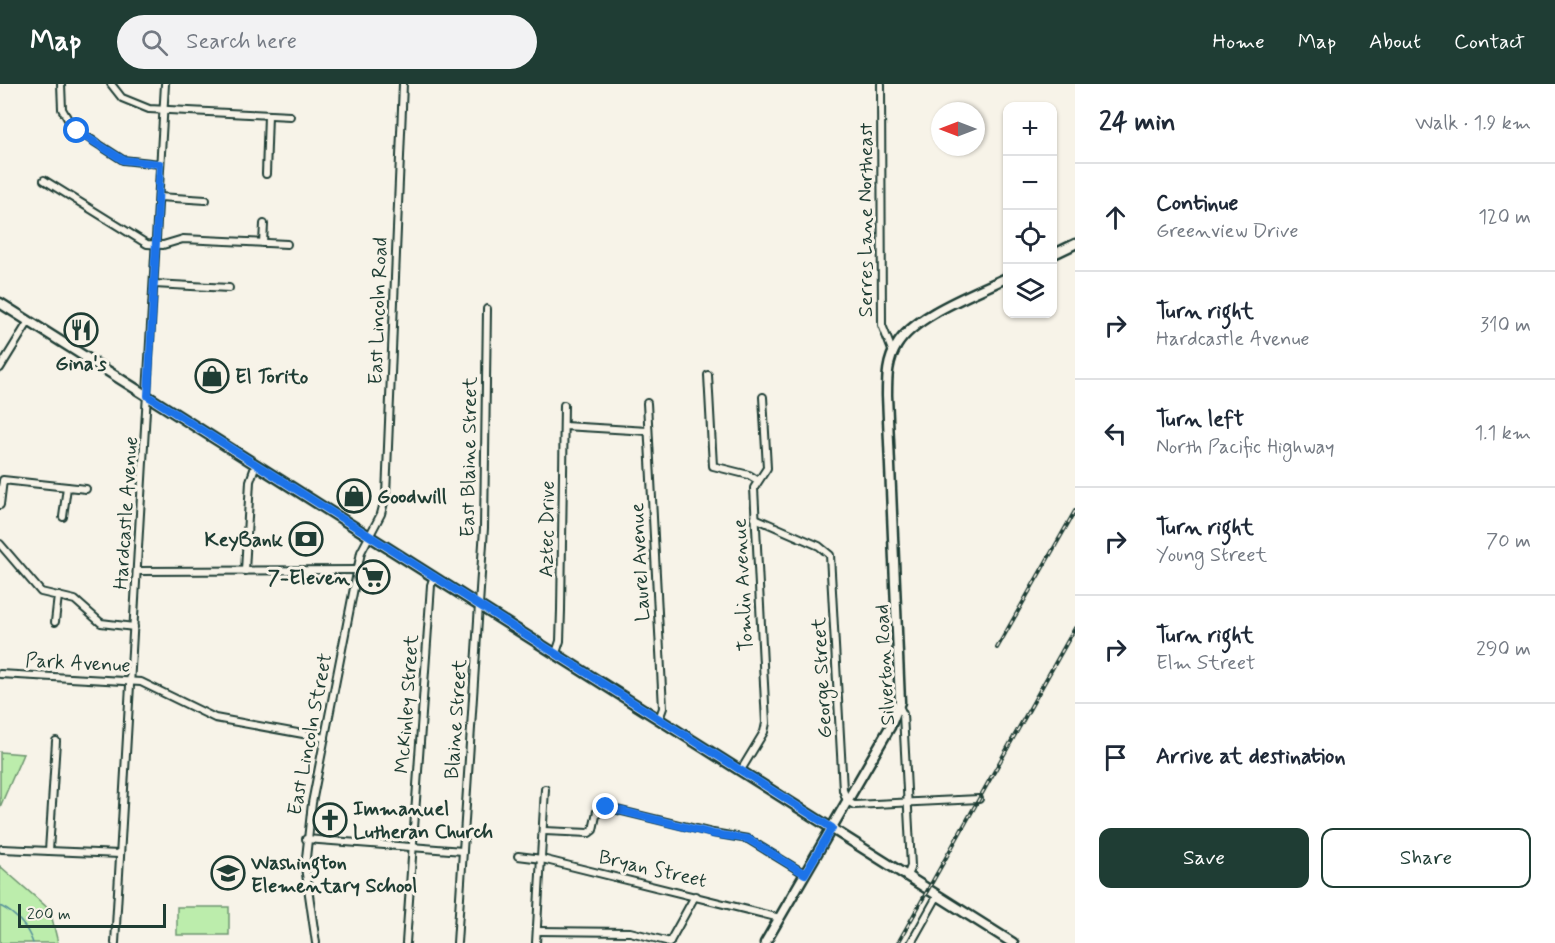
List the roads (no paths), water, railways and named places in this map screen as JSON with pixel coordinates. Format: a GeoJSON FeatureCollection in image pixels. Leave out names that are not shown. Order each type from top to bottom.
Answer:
{"type":"FeatureCollection","features":[{"type":"Feature","properties":{"kind":"main road"},"geometry":{"type":"LineString","coordinates":[[1057,253],[1075,244]]}},
{"type":"Feature","properties":{"kind":"main road"},"geometry":{"type":"LineString","coordinates":[[893,353],[901,339],[920,322],[1003,280]]}},
{"type":"Feature","properties":{"kind":"main road"},"geometry":{"type":"LineString","coordinates":[[0,303],[1013,943]]}},
{"type":"Feature","properties":{"kind":"main road","name":"Silverton Road"},"geometry":{"type":"LineString","coordinates":[[893,353],[887,377],[901,681],[899,706]]}},
{"type":"Feature","properties":{"kind":"main road"},"geometry":{"type":"LineString","coordinates":[[765,943],[890,727],[899,706]]}},
{"type":"Feature","properties":{"kind":"street"},"geometry":{"type":"LineString","coordinates":[[62,84],[62,109],[73,128],[123,160],[160,164]]}},
{"type":"Feature","properties":{"kind":"street"},"geometry":{"type":"LineString","coordinates":[[111,84],[122,98],[142,107],[290,116]]}},
{"type":"Feature","properties":{"kind":"street","name":"Hardcastle Avenue"},"geometry":{"type":"LineString","coordinates":[[115,943],[165,84]]}},
{"type":"Feature","properties":{"kind":"street","name":"East Lincoln Road"},"geometry":{"type":"LineString","coordinates":[[369,535],[385,503],[403,84]]}},
{"type":"Feature","properties":{"kind":"street","name":"Serres Lane Northeast"},"geometry":{"type":"LineString","coordinates":[[881,84],[882,325],[893,353]]}},
{"type":"Feature","properties":{"kind":"street"},"geometry":{"type":"LineString","coordinates":[[266,174],[268,116]]}},
{"type":"Feature","properties":{"kind":"street"},"geometry":{"type":"LineString","coordinates":[[44,180],[145,243],[156,245],[183,239],[286,244]]}},
{"type":"Feature","properties":{"kind":"street"},"geometry":{"type":"LineString","coordinates":[[159,197],[206,200]]}},
{"type":"Feature","properties":{"kind":"street"},"geometry":{"type":"LineString","coordinates":[[262,243],[264,224]]}},
{"type":"Feature","properties":{"kind":"street"},"geometry":{"type":"LineString","coordinates":[[154,284],[229,288]]}},
{"type":"Feature","properties":{"kind":"street","name":"East Blaine Street"},"geometry":{"type":"LineString","coordinates":[[480,605],[484,528],[487,309]]}},
{"type":"Feature","properties":{"kind":"street"},"geometry":{"type":"LineString","coordinates":[[0,368],[29,321]]}},
{"type":"Feature","properties":{"kind":"street"},"geometry":{"type":"LineString","coordinates":[[708,375],[713,466],[749,475],[757,480]]}},
{"type":"Feature","properties":{"kind":"street","name":"Tomlin Avenue"},"geometry":{"type":"LineString","coordinates":[[741,770],[764,732],[766,723],[754,518],[754,488],[757,480],[765,473],[767,465],[764,397]]}},
{"type":"Feature","properties":{"kind":"street","name":"Laurel Avenue"},"geometry":{"type":"LineString","coordinates":[[647,403],[663,708],[659,719]]}},
{"type":"Feature","properties":{"kind":"street","name":"Aztec Drive"},"geometry":{"type":"LineString","coordinates":[[556,653],[560,641],[561,610],[564,405]]}},
{"type":"Feature","properties":{"kind":"street"},"geometry":{"type":"LineString","coordinates":[[564,426],[648,431]]}},
{"type":"Feature","properties":{"kind":"street"},"geometry":{"type":"LineString","coordinates":[[245,571],[251,474],[256,464]]}},
{"type":"Feature","properties":{"kind":"street"},"geometry":{"type":"LineString","coordinates":[[0,505],[3,480],[86,489]]}},
{"type":"Feature","properties":{"kind":"street"},"geometry":{"type":"LineString","coordinates":[[63,517],[67,487]]}},
{"type":"Feature","properties":{"kind":"street","name":"George Street"},"geometry":{"type":"LineString","coordinates":[[754,518],[830,553],[843,790],[847,801]]}},
{"type":"Feature","properties":{"kind":"street","name":"East Lincoln Street"},"geometry":{"type":"LineString","coordinates":[[316,943],[305,867],[306,839],[357,570],[363,545],[369,535]]}},
{"type":"Feature","properties":{"kind":"street"},"geometry":{"type":"LineString","coordinates":[[0,544],[2,552],[41,592],[79,603],[90,616],[101,623],[134,627]]}},
{"type":"Feature","properties":{"kind":"street"},"geometry":{"type":"LineString","coordinates":[[138,571],[357,570]]}},
{"type":"Feature","properties":{"kind":"street","name":"McKinley Street"},"geometry":{"type":"LineString","coordinates":[[406,943],[430,585],[434,576]]}},
{"type":"Feature","properties":{"kind":"street"},"geometry":{"type":"LineString","coordinates":[[55,622],[58,596]]}},
{"type":"Feature","properties":{"kind":"street","name":"Blaine Street"},"geometry":{"type":"LineString","coordinates":[[457,943],[480,605]]}},
{"type":"Feature","properties":{"kind":"street","name":"Park Avenue"},"geometry":{"type":"LineString","coordinates":[[0,674],[131,681],[152,685],[215,718],[325,738]]}},
{"type":"Feature","properties":{"kind":"street","name":"Silverton Road"},"geometry":{"type":"LineString","coordinates":[[899,706],[903,714],[908,802],[911,866],[907,876]]}},
{"type":"Feature","properties":{"kind":"street"},"geometry":{"type":"LineString","coordinates":[[49,851],[56,741]]}},
{"type":"Feature","properties":{"kind":"street"},"geometry":{"type":"LineString","coordinates":[[536,943],[545,789]]}},
{"type":"Feature","properties":{"kind":"street"},"geometry":{"type":"LineString","coordinates":[[847,801],[854,805],[979,799]]}},
{"type":"Feature","properties":{"kind":"street"},"geometry":{"type":"LineString","coordinates":[[544,831],[587,834],[592,830],[597,811],[606,807],[713,834],[748,839],[805,874]]}},
{"type":"Feature","properties":{"kind":"street"},"geometry":{"type":"LineString","coordinates":[[306,839],[412,849],[463,851]]}},
{"type":"Feature","properties":{"kind":"street"},"geometry":{"type":"LineString","coordinates":[[2,849],[120,854]]}},
{"type":"Feature","properties":{"kind":"street","name":"Bryan Street"},"geometry":{"type":"LineString","coordinates":[[518,856],[542,859],[780,918]]}},
{"type":"Feature","properties":{"kind":"street"},"geometry":{"type":"LineString","coordinates":[[911,943],[938,895]]}},
{"type":"Feature","properties":{"kind":"street"},"geometry":{"type":"LineString","coordinates":[[537,931],[630,932],[669,942],[695,896]]}},
{"type":"Feature","properties":{"kind":"waterway"},"geometry":{"type":"LineString","coordinates":[[0,906],[20,921],[28,931],[33,943]]}},
{"type":"Feature","properties":{"kind":"railway"},"geometry":{"type":"LineString","coordinates":[[997,648],[1075,511]]}},
{"type":"Feature","properties":{"kind":"railway"},"geometry":{"type":"LineString","coordinates":[[898,943],[1075,628]]}},
{"type":"Feature","properties":{"kind":"place","name":"Gina's"},"geometry":{"type":"Point","coordinates":[81,330]}},
{"type":"Feature","properties":{"kind":"place","name":"El Torito"},"geometry":{"type":"Point","coordinates":[212,376]}},
{"type":"Feature","properties":{"kind":"place","name":"Goodwill"},"geometry":{"type":"Point","coordinates":[354,496]}},
{"type":"Feature","properties":{"kind":"place","name":"KeyBank"},"geometry":{"type":"Point","coordinates":[306,539]}},
{"type":"Feature","properties":{"kind":"place","name":"7-Eleven"},"geometry":{"type":"Point","coordinates":[373,577]}},
{"type":"Feature","properties":{"kind":"place","name":"Immanuel Lutheran Church"},"geometry":{"type":"Point","coordinates":[330,820]}},
{"type":"Feature","properties":{"kind":"place","name":"Washington Elementary School"},"geometry":{"type":"Point","coordinates":[228,873]}}]}
